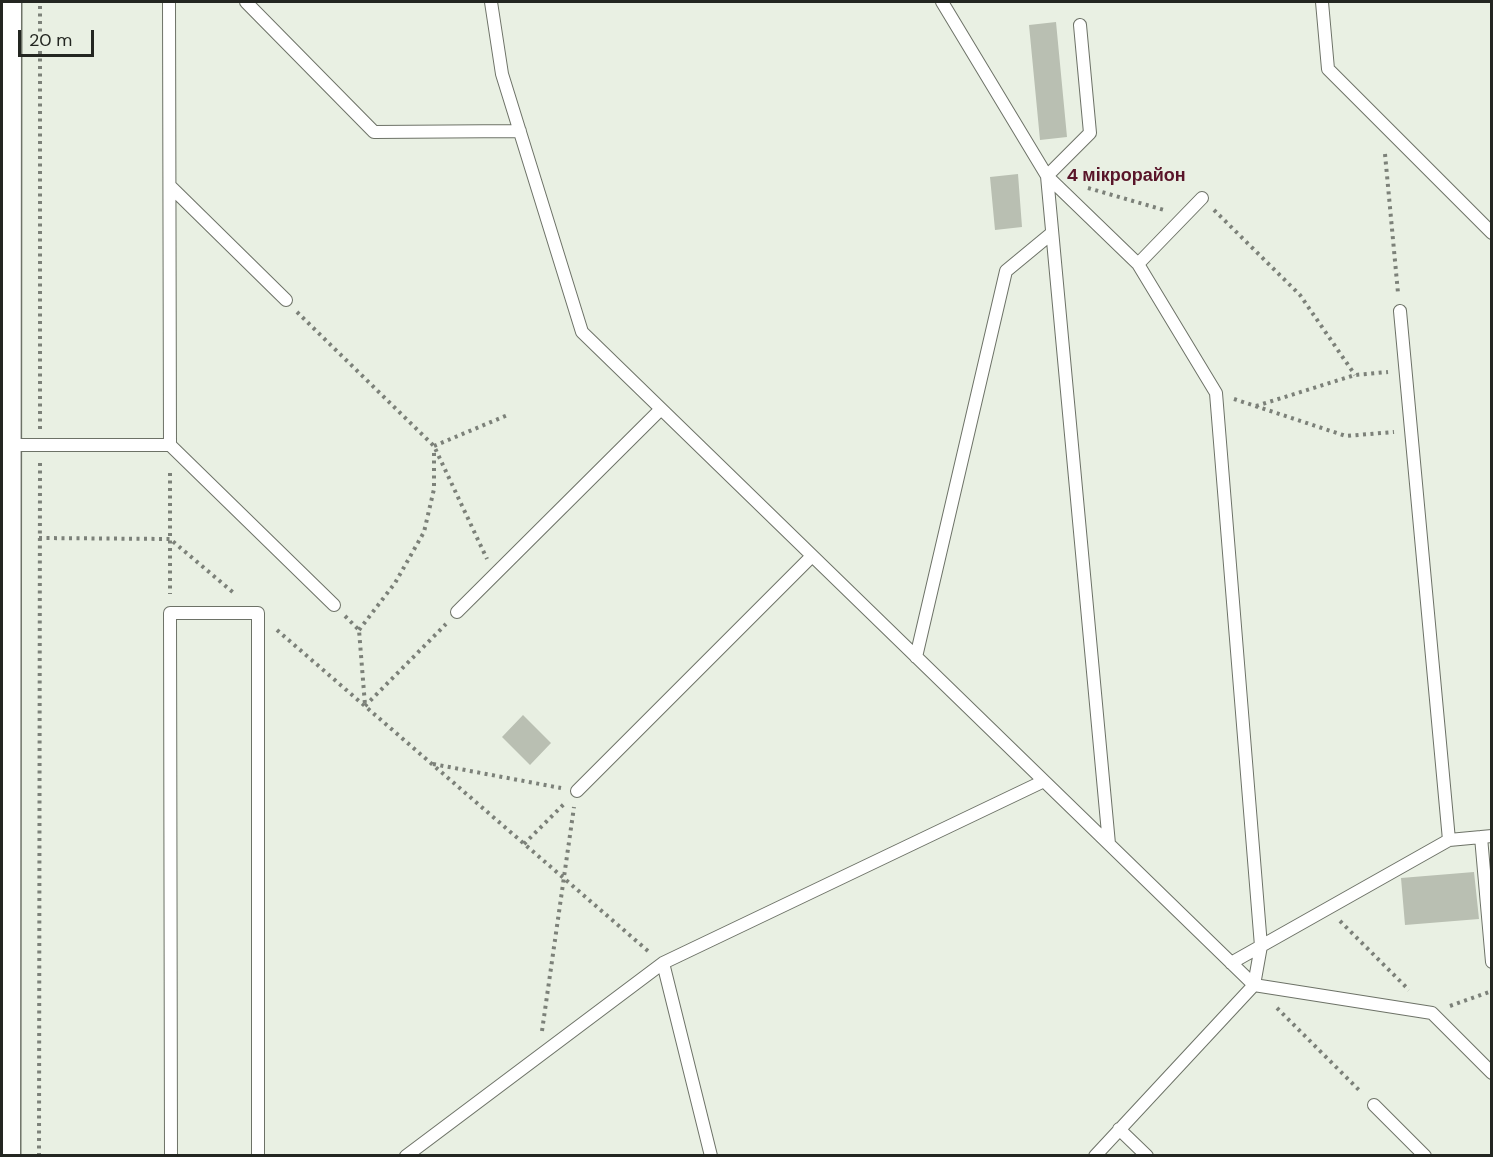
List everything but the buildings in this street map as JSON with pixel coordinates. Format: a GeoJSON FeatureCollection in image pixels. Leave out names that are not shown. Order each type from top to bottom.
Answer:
{"type":"FeatureCollection","features":[{"type":"Feature","properties":{"kind":"street"},"geometry":{"type":"LineString","coordinates":[[6,1155],[4,1095],[4,71],[7,2]]}},
{"type":"Feature","properties":{"kind":"lane"},"geometry":{"type":"LineString","coordinates":[[169,2],[170,445]]}},
{"type":"Feature","properties":{"kind":"lane"},"geometry":{"type":"LineString","coordinates":[[246,2],[374,132],[520,131]]}},
{"type":"Feature","properties":{"kind":"lane"},"geometry":{"type":"LineString","coordinates":[[491,2],[502,74],[582,332],[1254,985],[1432,1013],[1491,1073]]}},
{"type":"Feature","properties":{"kind":"lane"},"geometry":{"type":"LineString","coordinates":[[942,2],[1047,176],[1138,264],[1216,393],[1261,946],[1254,985],[1095,1155]]}},
{"type":"Feature","properties":{"kind":"lane"},"geometry":{"type":"LineString","coordinates":[[1322,2],[1328,69],[1491,233]]}},
{"type":"Feature","properties":{"kind":"lane"},"geometry":{"type":"LineString","coordinates":[[1047,176],[1090,133],[1080,24]]}},
{"type":"Feature","properties":{"kind":"lane"},"geometry":{"type":"LineString","coordinates":[[1047,176],[1109,844]]}},
{"type":"Feature","properties":{"kind":"lane"},"geometry":{"type":"LineString","coordinates":[[170,186],[286,300]]}},
{"type":"Feature","properties":{"kind":"lane"},"geometry":{"type":"LineString","coordinates":[[1138,264],[1202,198]]}},
{"type":"Feature","properties":{"kind":"lane"},"geometry":{"type":"LineString","coordinates":[[916,657],[1006,271],[1053,232]]}},
{"type":"Feature","properties":{"kind":"lane"},"geometry":{"type":"LineString","coordinates":[[1400,311],[1449,840]]}},
{"type":"Feature","properties":{"kind":"lane"},"geometry":{"type":"LineString","coordinates":[[457,612],[661,409]]}},
{"type":"Feature","properties":{"kind":"lane"},"geometry":{"type":"LineString","coordinates":[[4,445],[170,445],[334,605]]}},
{"type":"Feature","properties":{"kind":"lane"},"geometry":{"type":"LineString","coordinates":[[577,791],[812,556]]}},
{"type":"Feature","properties":{"kind":"lane"},"geometry":{"type":"LineString","coordinates":[[171,1155],[170,613],[258,613],[258,1155]]}},
{"type":"Feature","properties":{"kind":"lane"},"geometry":{"type":"LineString","coordinates":[[406,1155],[663,963],[1044,781]]}},
{"type":"Feature","properties":{"kind":"lane"},"geometry":{"type":"LineString","coordinates":[[1231,963],[1449,840],[1486,837],[1491,962]]}},
{"type":"Feature","properties":{"kind":"lane"},"geometry":{"type":"LineString","coordinates":[[663,963],[711,1155]]}},
{"type":"Feature","properties":{"kind":"lane"},"geometry":{"type":"LineString","coordinates":[[1374,1105],[1425,1155]]}},
{"type":"Feature","properties":{"kind":"lane"},"geometry":{"type":"LineString","coordinates":[[1119,1129],[1147,1155]]}},
{"type":"Feature","properties":{"kind":"path"},"geometry":{"type":"LineString","coordinates":[[40,2],[40,399]]}},
{"type":"Feature","properties":{"kind":"path"},"geometry":{"type":"LineString","coordinates":[[1382,123],[1400,311]]}},
{"type":"Feature","properties":{"kind":"path"},"geometry":{"type":"LineString","coordinates":[[1047,176],[1185,216]]}},
{"type":"Feature","properties":{"kind":"path"},"geometry":{"type":"LineString","coordinates":[[1202,198],[1300,295],[1354,375]]}},
{"type":"Feature","properties":{"kind":"path"},"geometry":{"type":"LineString","coordinates":[[286,300],[434,446],[495,575]]}},
{"type":"Feature","properties":{"kind":"path"},"geometry":{"type":"LineString","coordinates":[[1256,406],[1354,375],[1405,371]]}},
{"type":"Feature","properties":{"kind":"path"},"geometry":{"type":"LineString","coordinates":[[1216,393],[1346,436],[1411,430]]}},
{"type":"Feature","properties":{"kind":"path"},"geometry":{"type":"LineString","coordinates":[[434,446],[510,414]]}},
{"type":"Feature","properties":{"kind":"path"},"geometry":{"type":"LineString","coordinates":[[170,445],[170,613]]}},
{"type":"Feature","properties":{"kind":"path"},"geometry":{"type":"LineString","coordinates":[[365,706],[358,630],[395,584],[424,532],[434,489],[434,446]]}},
{"type":"Feature","properties":{"kind":"path"},"geometry":{"type":"LineString","coordinates":[[39,1155],[40,458]]}},
{"type":"Feature","properties":{"kind":"path"},"geometry":{"type":"LineString","coordinates":[[39,538],[170,538],[663,963]]}},
{"type":"Feature","properties":{"kind":"path"},"geometry":{"type":"LineString","coordinates":[[365,706],[457,612]]}},
{"type":"Feature","properties":{"kind":"path"},"geometry":{"type":"LineString","coordinates":[[431,763],[577,791]]}},
{"type":"Feature","properties":{"kind":"path"},"geometry":{"type":"LineString","coordinates":[[524,844],[577,791]]}},
{"type":"Feature","properties":{"kind":"path"},"geometry":{"type":"LineString","coordinates":[[538,1057],[577,791]]}},
{"type":"Feature","properties":{"kind":"path"},"geometry":{"type":"LineString","coordinates":[[1327,909],[1432,1013],[1491,991]]}},
{"type":"Feature","properties":{"kind":"path"},"geometry":{"type":"LineString","coordinates":[[1254,985],[1374,1105]]}},
{"type":"Feature","properties":{"kind":"district","name":"4 мікрорайон"},"geometry":{"type":"Point","coordinates":[1126,176]}}]}
